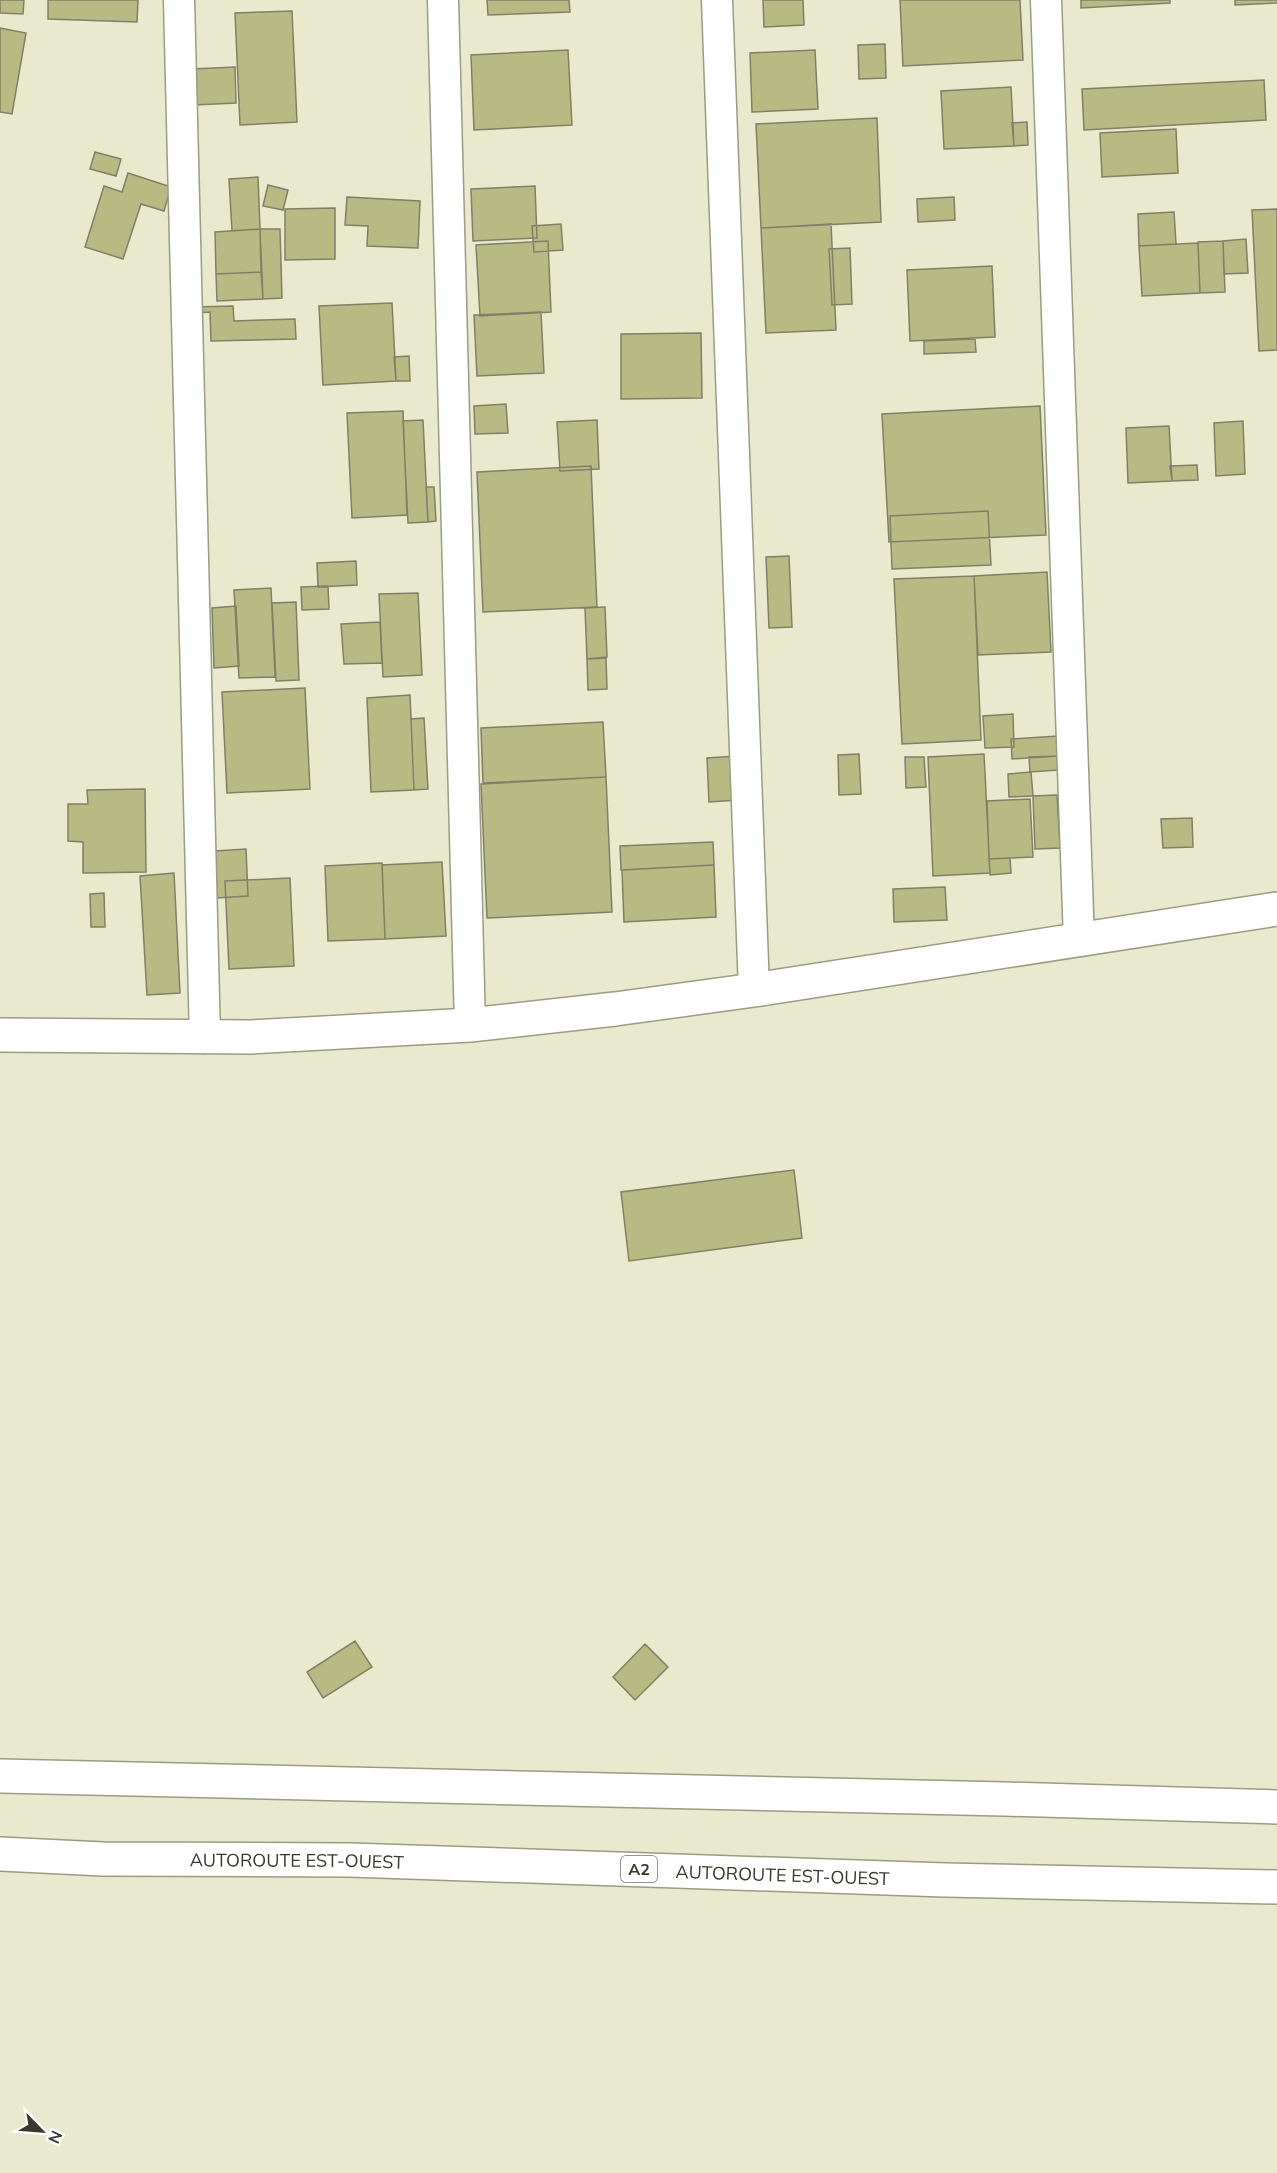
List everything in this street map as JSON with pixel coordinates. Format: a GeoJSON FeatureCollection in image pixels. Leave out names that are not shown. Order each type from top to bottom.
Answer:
{"type":"FeatureCollection","features":[{"type":"Feature","properties":{"kind":"main road"},"geometry":{"type":"LineString","coordinates":[[0,1035],[205,1038],[470,1025],[615,1009],[754,990],[1277,909]]}},
{"type":"Feature","properties":{"kind":"main road"},"geometry":{"type":"LineString","coordinates":[[0,1776],[1004,1798],[1277,1808]]}},
{"type":"Feature","properties":{"kind":"main road","name":"AUTOROUTE EST-OUEST"},"geometry":{"type":"LineString","coordinates":[[0,1854],[103,1859],[386,1861],[934,1879],[1277,1887]]}},
{"type":"Feature","properties":{"kind":"street"},"geometry":{"type":"LineString","coordinates":[[179,0],[205,1038]]}},
{"type":"Feature","properties":{"kind":"street"},"geometry":{"type":"LineString","coordinates":[[443,0],[470,1025]]}},
{"type":"Feature","properties":{"kind":"street"},"geometry":{"type":"LineString","coordinates":[[717,0],[754,990]]}},
{"type":"Feature","properties":{"kind":"street"},"geometry":{"type":"LineString","coordinates":[[1046,0],[1079,941]]}},
{"type":"Feature","properties":{"kind":"building"},"geometry":{"type":"Polygon","coordinates":[[[0,0],[24,0],[23,14],[0,13],[0,0]]]}},
{"type":"Feature","properties":{"kind":"building"},"geometry":{"type":"Polygon","coordinates":[[[48,0],[138,0],[137,22],[48,19],[48,0]]]}},
{"type":"Feature","properties":{"kind":"building"},"geometry":{"type":"Polygon","coordinates":[[[487,0],[569,0],[570,12],[488,15],[487,0]]]}},
{"type":"Feature","properties":{"kind":"building"},"geometry":{"type":"Polygon","coordinates":[[[763,0],[803,0],[804,25],[764,27],[763,0]]]}},
{"type":"Feature","properties":{"kind":"building"},"geometry":{"type":"Polygon","coordinates":[[[900,0],[1020,0],[1023,60],[903,66],[900,0]]]}},
{"type":"Feature","properties":{"kind":"building"},"geometry":{"type":"Polygon","coordinates":[[[1081,0],[1170,0],[1170,3],[1081,8],[1081,0]]]}},
{"type":"Feature","properties":{"kind":"building"},"geometry":{"type":"Polygon","coordinates":[[[1235,0],[1277,0],[1277,3],[1235,5],[1235,0]]]}},
{"type":"Feature","properties":{"kind":"building"},"geometry":{"type":"Polygon","coordinates":[[[292,11],[297,122],[240,125],[235,13],[292,11]]]}},
{"type":"Feature","properties":{"kind":"building"},"geometry":{"type":"Polygon","coordinates":[[[0,28],[26,33],[12,114],[0,112],[0,28]]]}},
{"type":"Feature","properties":{"kind":"building"},"geometry":{"type":"Polygon","coordinates":[[[885,44],[886,78],[859,79],[858,45],[885,44]]]}},
{"type":"Feature","properties":{"kind":"building"},"geometry":{"type":"Polygon","coordinates":[[[568,50],[572,125],[474,130],[471,55],[568,50]]]}},
{"type":"Feature","properties":{"kind":"building"},"geometry":{"type":"Polygon","coordinates":[[[815,50],[818,109],[752,112],[750,53],[815,50]]]}},
{"type":"Feature","properties":{"kind":"building"},"geometry":{"type":"Polygon","coordinates":[[[235,67],[236,103],[194,105],[192,69],[235,67]]]}},
{"type":"Feature","properties":{"kind":"building"},"geometry":{"type":"Polygon","coordinates":[[[1264,80],[1266,120],[1084,130],[1082,89],[1264,80]]]}},
{"type":"Feature","properties":{"kind":"building"},"geometry":{"type":"Polygon","coordinates":[[[1011,87],[1014,146],[944,149],[941,91],[1011,87]]]}},
{"type":"Feature","properties":{"kind":"building"},"geometry":{"type":"Polygon","coordinates":[[[877,118],[881,222],[761,228],[756,124],[877,118]]]}},
{"type":"Feature","properties":{"kind":"building"},"geometry":{"type":"Polygon","coordinates":[[[1027,122],[1028,145],[1014,146],[1012,123],[1027,122]]]}},
{"type":"Feature","properties":{"kind":"building"},"geometry":{"type":"Polygon","coordinates":[[[1176,129],[1178,173],[1102,177],[1100,133],[1176,129]]]}},
{"type":"Feature","properties":{"kind":"building"},"geometry":{"type":"Polygon","coordinates":[[[95,152],[121,159],[116,176],[90,169],[95,152]]]}},
{"type":"Feature","properties":{"kind":"building"},"geometry":{"type":"Polygon","coordinates":[[[128,173],[171,187],[164,211],[141,204],[123,259],[85,247],[104,186],[122,192],[128,173]]]}},
{"type":"Feature","properties":{"kind":"building"},"geometry":{"type":"Polygon","coordinates":[[[258,177],[260,229],[232,231],[229,179],[258,177]]]}},
{"type":"Feature","properties":{"kind":"building"},"geometry":{"type":"Polygon","coordinates":[[[268,185],[288,190],[283,210],[263,206],[268,185]]]}},
{"type":"Feature","properties":{"kind":"building"},"geometry":{"type":"Polygon","coordinates":[[[535,186],[537,238],[473,241],[471,189],[535,186]]]}},
{"type":"Feature","properties":{"kind":"building"},"geometry":{"type":"Polygon","coordinates":[[[347,197],[420,201],[418,248],[367,246],[368,226],[345,225],[347,197]]]}},
{"type":"Feature","properties":{"kind":"building"},"geometry":{"type":"Polygon","coordinates":[[[954,197],[955,220],[918,222],[917,199],[954,197]]]}},
{"type":"Feature","properties":{"kind":"building"},"geometry":{"type":"Polygon","coordinates":[[[335,208],[335,259],[285,260],[285,209],[335,208]]]}},
{"type":"Feature","properties":{"kind":"building"},"geometry":{"type":"Polygon","coordinates":[[[1277,209],[1277,350],[1259,351],[1252,210],[1277,209]]]}},
{"type":"Feature","properties":{"kind":"building"},"geometry":{"type":"Polygon","coordinates":[[[1174,212],[1176,244],[1139,246],[1138,214],[1174,212]]]}},
{"type":"Feature","properties":{"kind":"building"},"geometry":{"type":"Polygon","coordinates":[[[561,224],[563,250],[534,252],[532,226],[561,224]]]}},
{"type":"Feature","properties":{"kind":"building"},"geometry":{"type":"Polygon","coordinates":[[[831,224],[836,330],[766,333],[761,228],[831,224]]]}},
{"type":"Feature","properties":{"kind":"building"},"geometry":{"type":"Polygon","coordinates":[[[260,229],[261,272],[216,274],[215,232],[260,229]]]}},
{"type":"Feature","properties":{"kind":"building"},"geometry":{"type":"Polygon","coordinates":[[[260,229],[280,229],[282,298],[263,299],[260,229]]]}},
{"type":"Feature","properties":{"kind":"building"},"geometry":{"type":"Polygon","coordinates":[[[1246,239],[1248,273],[1224,274],[1223,241],[1246,239]]]}},
{"type":"Feature","properties":{"kind":"building"},"geometry":{"type":"Polygon","coordinates":[[[548,241],[551,312],[480,316],[476,245],[548,241]]]}},
{"type":"Feature","properties":{"kind":"building"},"geometry":{"type":"Polygon","coordinates":[[[1223,241],[1225,292],[1200,293],[1198,242],[1223,241]]]}},
{"type":"Feature","properties":{"kind":"building"},"geometry":{"type":"Polygon","coordinates":[[[1198,243],[1200,293],[1142,296],[1139,246],[1198,243]]]}},
{"type":"Feature","properties":{"kind":"building"},"geometry":{"type":"Polygon","coordinates":[[[850,248],[852,304],[832,305],[829,249],[850,248]]]}},
{"type":"Feature","properties":{"kind":"building"},"geometry":{"type":"Polygon","coordinates":[[[992,266],[995,337],[910,341],[907,270],[992,266]]]}},
{"type":"Feature","properties":{"kind":"building"},"geometry":{"type":"Polygon","coordinates":[[[261,272],[263,299],[217,301],[216,274],[261,272]]]}},
{"type":"Feature","properties":{"kind":"building"},"geometry":{"type":"Polygon","coordinates":[[[392,303],[396,381],[323,385],[319,306],[392,303]]]}},
{"type":"Feature","properties":{"kind":"building"},"geometry":{"type":"Polygon","coordinates":[[[233,306],[234,321],[295,319],[296,339],[211,341],[210,312],[195,313],[194,307],[233,306]]]}},
{"type":"Feature","properties":{"kind":"building"},"geometry":{"type":"Polygon","coordinates":[[[541,312],[544,373],[477,376],[474,315],[541,312]]]}},
{"type":"Feature","properties":{"kind":"building"},"geometry":{"type":"Polygon","coordinates":[[[701,333],[702,398],[621,399],[621,334],[701,333]]]}},
{"type":"Feature","properties":{"kind":"building"},"geometry":{"type":"Polygon","coordinates":[[[975,339],[976,352],[924,354],[924,341],[975,339]]]}},
{"type":"Feature","properties":{"kind":"building"},"geometry":{"type":"Polygon","coordinates":[[[409,356],[410,381],[396,381],[394,357],[409,356]]]}},
{"type":"Feature","properties":{"kind":"building"},"geometry":{"type":"Polygon","coordinates":[[[506,404],[508,433],[475,434],[474,406],[506,404]]]}},
{"type":"Feature","properties":{"kind":"building"},"geometry":{"type":"Polygon","coordinates":[[[1040,406],[1046,535],[889,542],[882,414],[1040,406]]]}},
{"type":"Feature","properties":{"kind":"building"},"geometry":{"type":"Polygon","coordinates":[[[403,411],[407,515],[352,518],[347,413],[403,411]]]}},
{"type":"Feature","properties":{"kind":"building"},"geometry":{"type":"Polygon","coordinates":[[[423,420],[428,522],[408,523],[403,421],[423,420]]]}},
{"type":"Feature","properties":{"kind":"building"},"geometry":{"type":"Polygon","coordinates":[[[597,420],[599,469],[560,471],[557,422],[597,420]]]}},
{"type":"Feature","properties":{"kind":"building"},"geometry":{"type":"Polygon","coordinates":[[[1243,421],[1245,474],[1216,476],[1214,423],[1243,421]]]}},
{"type":"Feature","properties":{"kind":"building"},"geometry":{"type":"Polygon","coordinates":[[[1169,426],[1172,481],[1128,483],[1126,428],[1169,426]]]}},
{"type":"Feature","properties":{"kind":"building"},"geometry":{"type":"Polygon","coordinates":[[[1197,465],[1198,480],[1172,481],[1170,466],[1197,465]]]}},
{"type":"Feature","properties":{"kind":"building"},"geometry":{"type":"Polygon","coordinates":[[[591,466],[597,607],[483,612],[477,472],[591,466]]]}},
{"type":"Feature","properties":{"kind":"building"},"geometry":{"type":"Polygon","coordinates":[[[426,487],[434,487],[436,521],[428,522],[426,487]]]}},
{"type":"Feature","properties":{"kind":"building"},"geometry":{"type":"Polygon","coordinates":[[[988,511],[991,565],[892,569],[890,516],[988,511]]]}},
{"type":"Feature","properties":{"kind":"building"},"geometry":{"type":"Polygon","coordinates":[[[789,556],[792,627],[769,628],[766,557],[789,556]]]}},
{"type":"Feature","properties":{"kind":"building"},"geometry":{"type":"Polygon","coordinates":[[[356,561],[357,585],[318,587],[317,563],[356,561]]]}},
{"type":"Feature","properties":{"kind":"building"},"geometry":{"type":"Polygon","coordinates":[[[1047,572],[1051,652],[978,655],[974,576],[1047,572]]]}},
{"type":"Feature","properties":{"kind":"building"},"geometry":{"type":"Polygon","coordinates":[[[974,576],[981,740],[902,744],[894,579],[974,576]]]}},
{"type":"Feature","properties":{"kind":"building"},"geometry":{"type":"Polygon","coordinates":[[[328,586],[329,609],[302,610],[301,587],[328,586]]]}},
{"type":"Feature","properties":{"kind":"building"},"geometry":{"type":"Polygon","coordinates":[[[271,588],[275,677],[239,678],[234,590],[271,588]]]}},
{"type":"Feature","properties":{"kind":"building"},"geometry":{"type":"Polygon","coordinates":[[[418,593],[422,675],[383,677],[379,594],[418,593]]]}},
{"type":"Feature","properties":{"kind":"building"},"geometry":{"type":"Polygon","coordinates":[[[296,602],[299,680],[276,681],[272,603],[296,602]]]}},
{"type":"Feature","properties":{"kind":"building"},"geometry":{"type":"Polygon","coordinates":[[[236,606],[239,666],[214,668],[212,608],[236,606]]]}},
{"type":"Feature","properties":{"kind":"building"},"geometry":{"type":"Polygon","coordinates":[[[605,607],[607,657],[587,659],[585,608],[605,607]]]}},
{"type":"Feature","properties":{"kind":"building"},"geometry":{"type":"Polygon","coordinates":[[[380,622],[382,663],[344,664],[341,624],[380,622]]]}},
{"type":"Feature","properties":{"kind":"building"},"geometry":{"type":"Polygon","coordinates":[[[606,658],[607,689],[588,690],[587,659],[606,658]]]}},
{"type":"Feature","properties":{"kind":"building"},"geometry":{"type":"Polygon","coordinates":[[[305,688],[310,789],[227,793],[222,692],[305,688]]]}},
{"type":"Feature","properties":{"kind":"building"},"geometry":{"type":"Polygon","coordinates":[[[410,695],[414,790],[371,792],[367,698],[410,695]]]}},
{"type":"Feature","properties":{"kind":"building"},"geometry":{"type":"Polygon","coordinates":[[[1013,714],[1014,747],[985,748],[983,716],[1013,714]]]}},
{"type":"Feature","properties":{"kind":"building"},"geometry":{"type":"Polygon","coordinates":[[[424,718],[428,789],[414,790],[411,719],[424,718]]]}},
{"type":"Feature","properties":{"kind":"building"},"geometry":{"type":"Polygon","coordinates":[[[603,722],[606,777],[483,783],[481,728],[603,722]]]}},
{"type":"Feature","properties":{"kind":"building"},"geometry":{"type":"Polygon","coordinates":[[[1057,736],[1058,756],[1012,759],[1011,739],[1057,736]]]}},
{"type":"Feature","properties":{"kind":"building"},"geometry":{"type":"Polygon","coordinates":[[[859,754],[861,794],[839,795],[838,755],[859,754]]]}},
{"type":"Feature","properties":{"kind":"building"},"geometry":{"type":"Polygon","coordinates":[[[984,754],[990,873],[933,876],[928,757],[984,754]]]}},
{"type":"Feature","properties":{"kind":"building"},"geometry":{"type":"Polygon","coordinates":[[[736,756],[738,800],[709,802],[707,758],[736,756]]]}},
{"type":"Feature","properties":{"kind":"building"},"geometry":{"type":"Polygon","coordinates":[[[1058,756],[1058,770],[1030,772],[1029,757],[1058,756]]]}},
{"type":"Feature","properties":{"kind":"building"},"geometry":{"type":"Polygon","coordinates":[[[905,757],[924,757],[926,787],[906,788],[905,757]]]}},
{"type":"Feature","properties":{"kind":"building"},"geometry":{"type":"Polygon","coordinates":[[[1031,772],[1033,796],[1009,797],[1008,774],[1031,772]]]}},
{"type":"Feature","properties":{"kind":"building"},"geometry":{"type":"Polygon","coordinates":[[[606,777],[612,912],[487,918],[481,784],[606,777]]]}},
{"type":"Feature","properties":{"kind":"building"},"geometry":{"type":"Polygon","coordinates":[[[145,789],[146,872],[83,873],[83,842],[68,841],[68,804],[88,804],[87,790],[145,789]]]}},
{"type":"Feature","properties":{"kind":"building"},"geometry":{"type":"Polygon","coordinates":[[[1057,795],[1060,848],[1035,849],[1033,796],[1057,795]]]}},
{"type":"Feature","properties":{"kind":"building"},"geometry":{"type":"Polygon","coordinates":[[[1030,799],[1033,857],[989,859],[987,801],[1030,799]]]}},
{"type":"Feature","properties":{"kind":"building"},"geometry":{"type":"Polygon","coordinates":[[[1192,818],[1193,847],[1163,848],[1161,819],[1192,818]]]}},
{"type":"Feature","properties":{"kind":"building"},"geometry":{"type":"Polygon","coordinates":[[[713,842],[714,865],[621,870],[620,846],[713,842]]]}},
{"type":"Feature","properties":{"kind":"building"},"geometry":{"type":"Polygon","coordinates":[[[246,849],[248,896],[217,898],[215,851],[246,849]]]}},
{"type":"Feature","properties":{"kind":"building"},"geometry":{"type":"Polygon","coordinates":[[[1010,858],[1011,873],[990,875],[989,859],[1010,858]]]}},
{"type":"Feature","properties":{"kind":"building"},"geometry":{"type":"Polygon","coordinates":[[[442,862],[446,936],[385,939],[382,865],[442,862]]]}},
{"type":"Feature","properties":{"kind":"building"},"geometry":{"type":"Polygon","coordinates":[[[382,863],[385,939],[328,941],[325,866],[382,863]]]}},
{"type":"Feature","properties":{"kind":"building"},"geometry":{"type":"Polygon","coordinates":[[[714,865],[716,917],[624,922],[622,870],[714,865]]]}},
{"type":"Feature","properties":{"kind":"building"},"geometry":{"type":"Polygon","coordinates":[[[174,873],[180,993],[147,995],[140,876],[174,873]]]}},
{"type":"Feature","properties":{"kind":"building"},"geometry":{"type":"Polygon","coordinates":[[[290,878],[294,966],[229,969],[225,881],[290,878]]]}},
{"type":"Feature","properties":{"kind":"building"},"geometry":{"type":"Polygon","coordinates":[[[945,887],[947,920],[894,922],[893,889],[945,887]]]}},
{"type":"Feature","properties":{"kind":"building"},"geometry":{"type":"Polygon","coordinates":[[[104,893],[105,927],[91,927],[90,894],[104,893]]]}},
{"type":"Feature","properties":{"kind":"building"},"geometry":{"type":"Polygon","coordinates":[[[794,1170],[802,1238],[629,1261],[621,1192],[794,1170]]]}},
{"type":"Feature","properties":{"kind":"building"},"geometry":{"type":"Polygon","coordinates":[[[355,1641],[372,1667],[323,1698],[307,1672],[355,1641]]]}},
{"type":"Feature","properties":{"kind":"building"},"geometry":{"type":"Polygon","coordinates":[[[645,1644],[668,1667],[635,1700],[613,1677],[645,1644]]]}}]}
